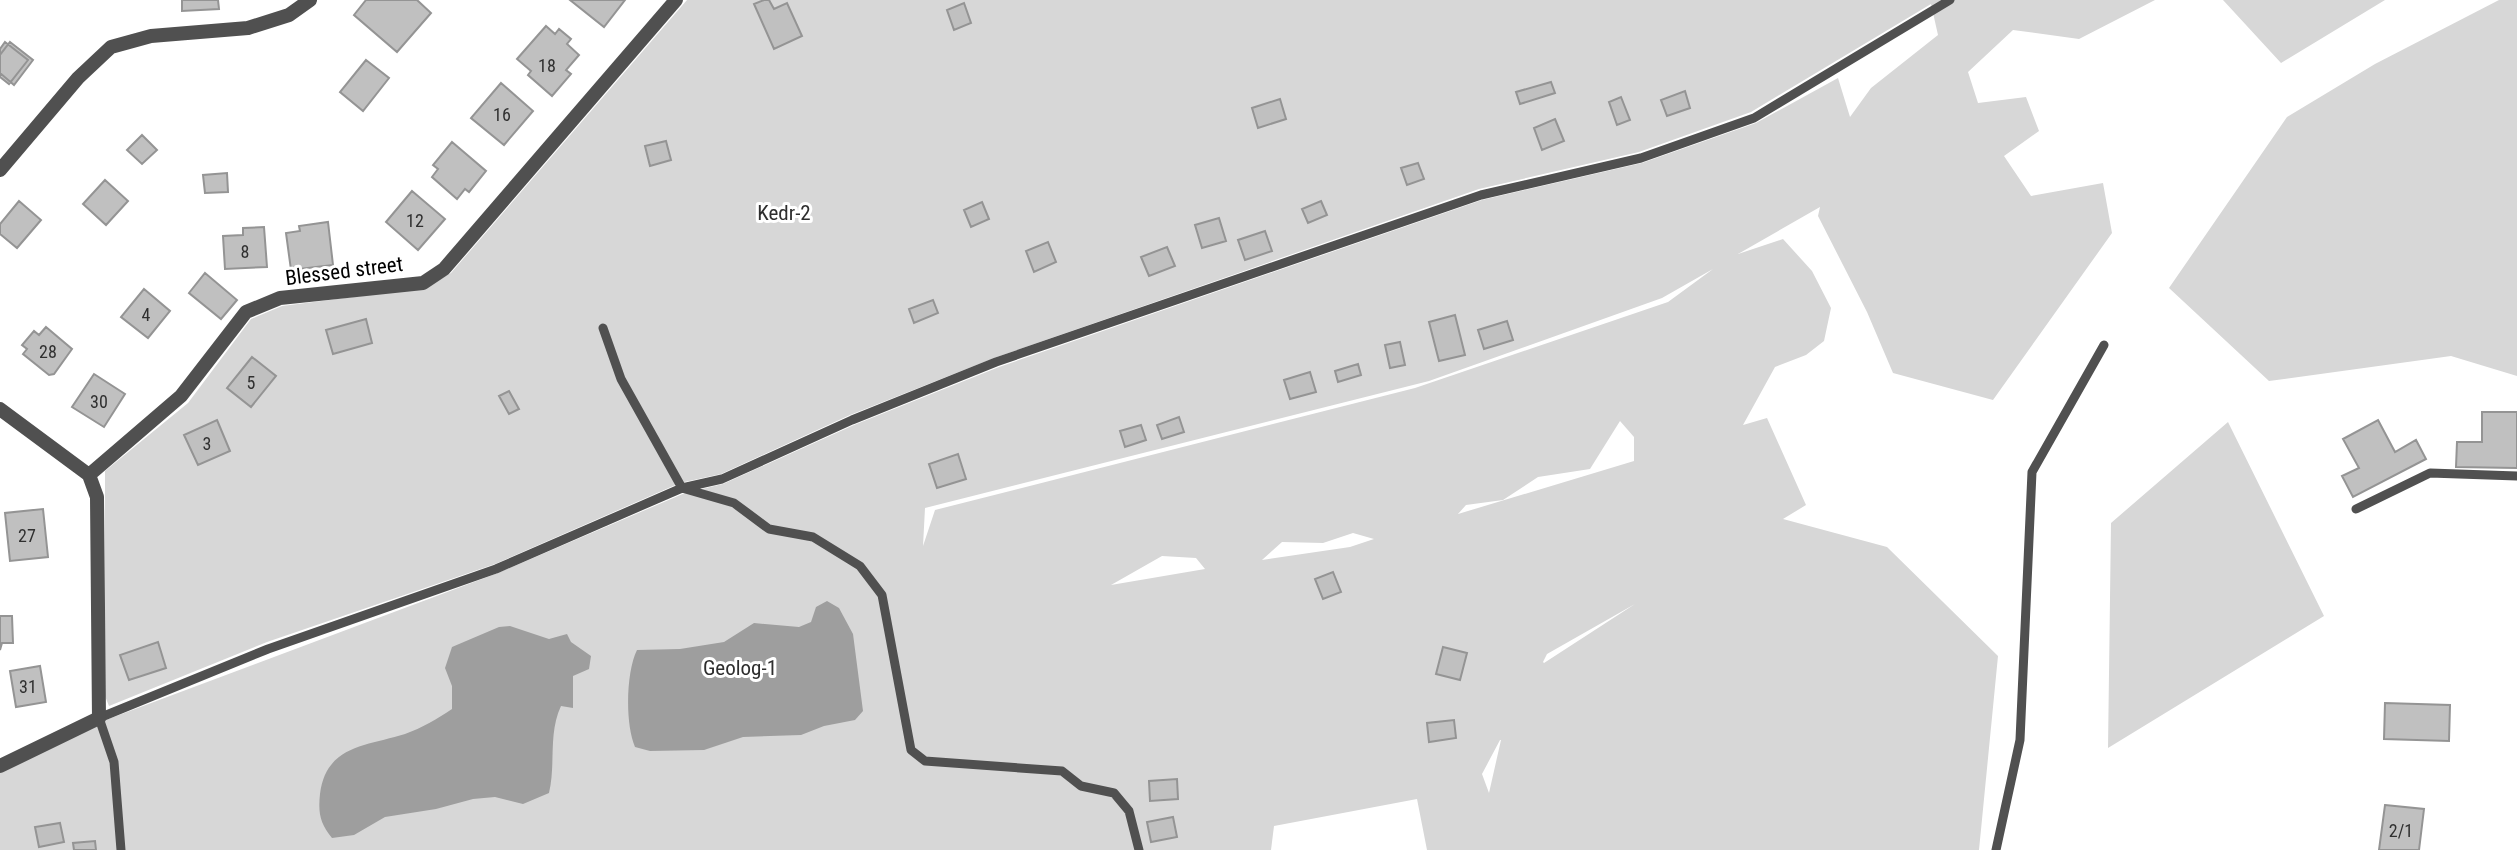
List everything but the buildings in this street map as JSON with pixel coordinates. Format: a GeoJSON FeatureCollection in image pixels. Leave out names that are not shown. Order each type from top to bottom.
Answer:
{"type":"FeatureCollection","features":[{"type":"Feature","properties":{"kind":"street"},"geometry":{"type":"LineString","coordinates":[[0,170],[78,78],[111,47],[151,36],[248,28],[289,15],[310,0]]}},
{"type":"Feature","properties":{"kind":"street","name":"Blessed street"},"geometry":{"type":"LineString","coordinates":[[89,475],[181,396],[246,312],[280,298],[423,283],[443,269],[676,0]]}},
{"type":"Feature","properties":{"kind":"street"},"geometry":{"type":"LineString","coordinates":[[0,409],[89,475],[97,497],[99,718],[0,766]]}},
{"type":"Feature","properties":{"kind":"lane"},"geometry":{"type":"LineString","coordinates":[[121,850],[114,762],[99,718],[268,649],[496,569],[682,488],[722,479],[852,420],[996,362],[1481,195],[1641,158],[1754,118],[1950,0]]}},
{"type":"Feature","properties":{"kind":"lane"},"geometry":{"type":"LineString","coordinates":[[603,328],[621,379],[682,488],[734,503],[769,529],[813,537],[860,566],[882,595],[911,750],[925,761],[1062,771],[1081,786],[1114,793],[1129,811],[1139,850]]}},
{"type":"Feature","properties":{"kind":"lane"},"geometry":{"type":"LineString","coordinates":[[1996,850],[2020,740],[2032,472],[2104,345]]}},
{"type":"Feature","properties":{"kind":"lane"},"geometry":{"type":"LineString","coordinates":[[2356,509],[2430,473],[2517,476]]}},
{"type":"Feature","properties":{"kind":"green space"},"geometry":{"type":"Polygon","coordinates":[[[687,0],[2155,0],[2079,39],[2013,30],[1968,72],[1978,103],[2026,97],[2039,131],[2004,156],[2031,196],[2103,183],[2112,233],[1993,400],[1893,373],[1867,312],[1818,216],[1820,207],[1738,254],[1783,239],[1812,271],[1831,308],[1824,341],[1806,355],[1775,367],[1743,425],[1767,418],[1806,505],[1783,519],[1887,547],[1998,656],[1979,850],[1427,850],[1417,799],[1274,826],[1271,850],[0,850],[0,771],[103,721],[498,573],[685,493],[723,484],[854,425],[999,367],[1482,200],[1642,163],[1756,123],[1838,78],[1850,117],[1871,88],[1938,35],[1931,4],[1751,112],[1639,152],[1479,189],[994,358],[850,415],[721,474],[680,483],[495,564],[267,642],[109,706],[105,696],[105,471],[188,403],[251,319],[282,306],[424,288],[451,273],[687,0]],[[1713,269],[1662,298],[1429,381],[925,508],[923,546],[935,510],[1415,388],[1668,302],[1713,269]],[[1620,421],[1590,469],[1538,477],[1503,500],[1466,505],[1458,514],[1634,461],[1634,437],[1620,421]],[[1353,533],[1323,543],[1282,542],[1262,560],[1350,547],[1374,539],[1353,533]],[[1162,556],[1111,585],[1205,569],[1196,558],[1162,556]],[[1635,604],[1547,654],[1544,663],[1635,604]],[[1501,740],[1482,774],[1489,793],[1501,740]]]}},
{"type":"Feature","properties":{"kind":"green space"},"geometry":{"type":"Polygon","coordinates":[[[2223,0],[2385,0],[2281,63],[2223,0]]]}},
{"type":"Feature","properties":{"kind":"green space"},"geometry":{"type":"Polygon","coordinates":[[[2499,0],[2517,0],[2517,376],[2451,356],[2269,381],[2169,288],[2287,117],[2375,64],[2499,0]]]}},
{"type":"Feature","properties":{"kind":"green space"},"geometry":{"type":"Polygon","coordinates":[[[2228,422],[2324,616],[2108,748],[2111,523],[2228,422]]]}},
{"type":"Feature","properties":{"kind":"shaded area"},"geometry":{"type":"Polygon","coordinates":[[[827,601],[839,608],[853,634],[863,711],[855,720],[824,726],[801,735],[743,737],[704,750],[650,751],[635,747],[628,698],[637,650],[680,649],[724,642],[754,623],[799,627],[811,622],[816,607],[827,601]]]}},
{"type":"Feature","properties":{"kind":"shaded area"},"geometry":{"type":"Polygon","coordinates":[[[510,626],[549,639],[567,634],[571,642],[591,656],[589,669],[573,676],[573,708],[561,706],[557,717],[549,793],[523,804],[495,797],[473,799],[436,809],[385,817],[354,835],[332,838],[322,822],[319,807],[324,778],[330,766],[350,750],[411,732],[452,709],[452,686],[445,668],[452,647],[499,627],[510,626]]]}},
{"type":"Feature","properties":{"kind":"park label","name":"Kedr-2"},"geometry":{"type":"Point","coordinates":[784,213]}},
{"type":"Feature","properties":{"kind":"park label","name":"Geolog-1"},"geometry":{"type":"Point","coordinates":[740,668]}}]}
